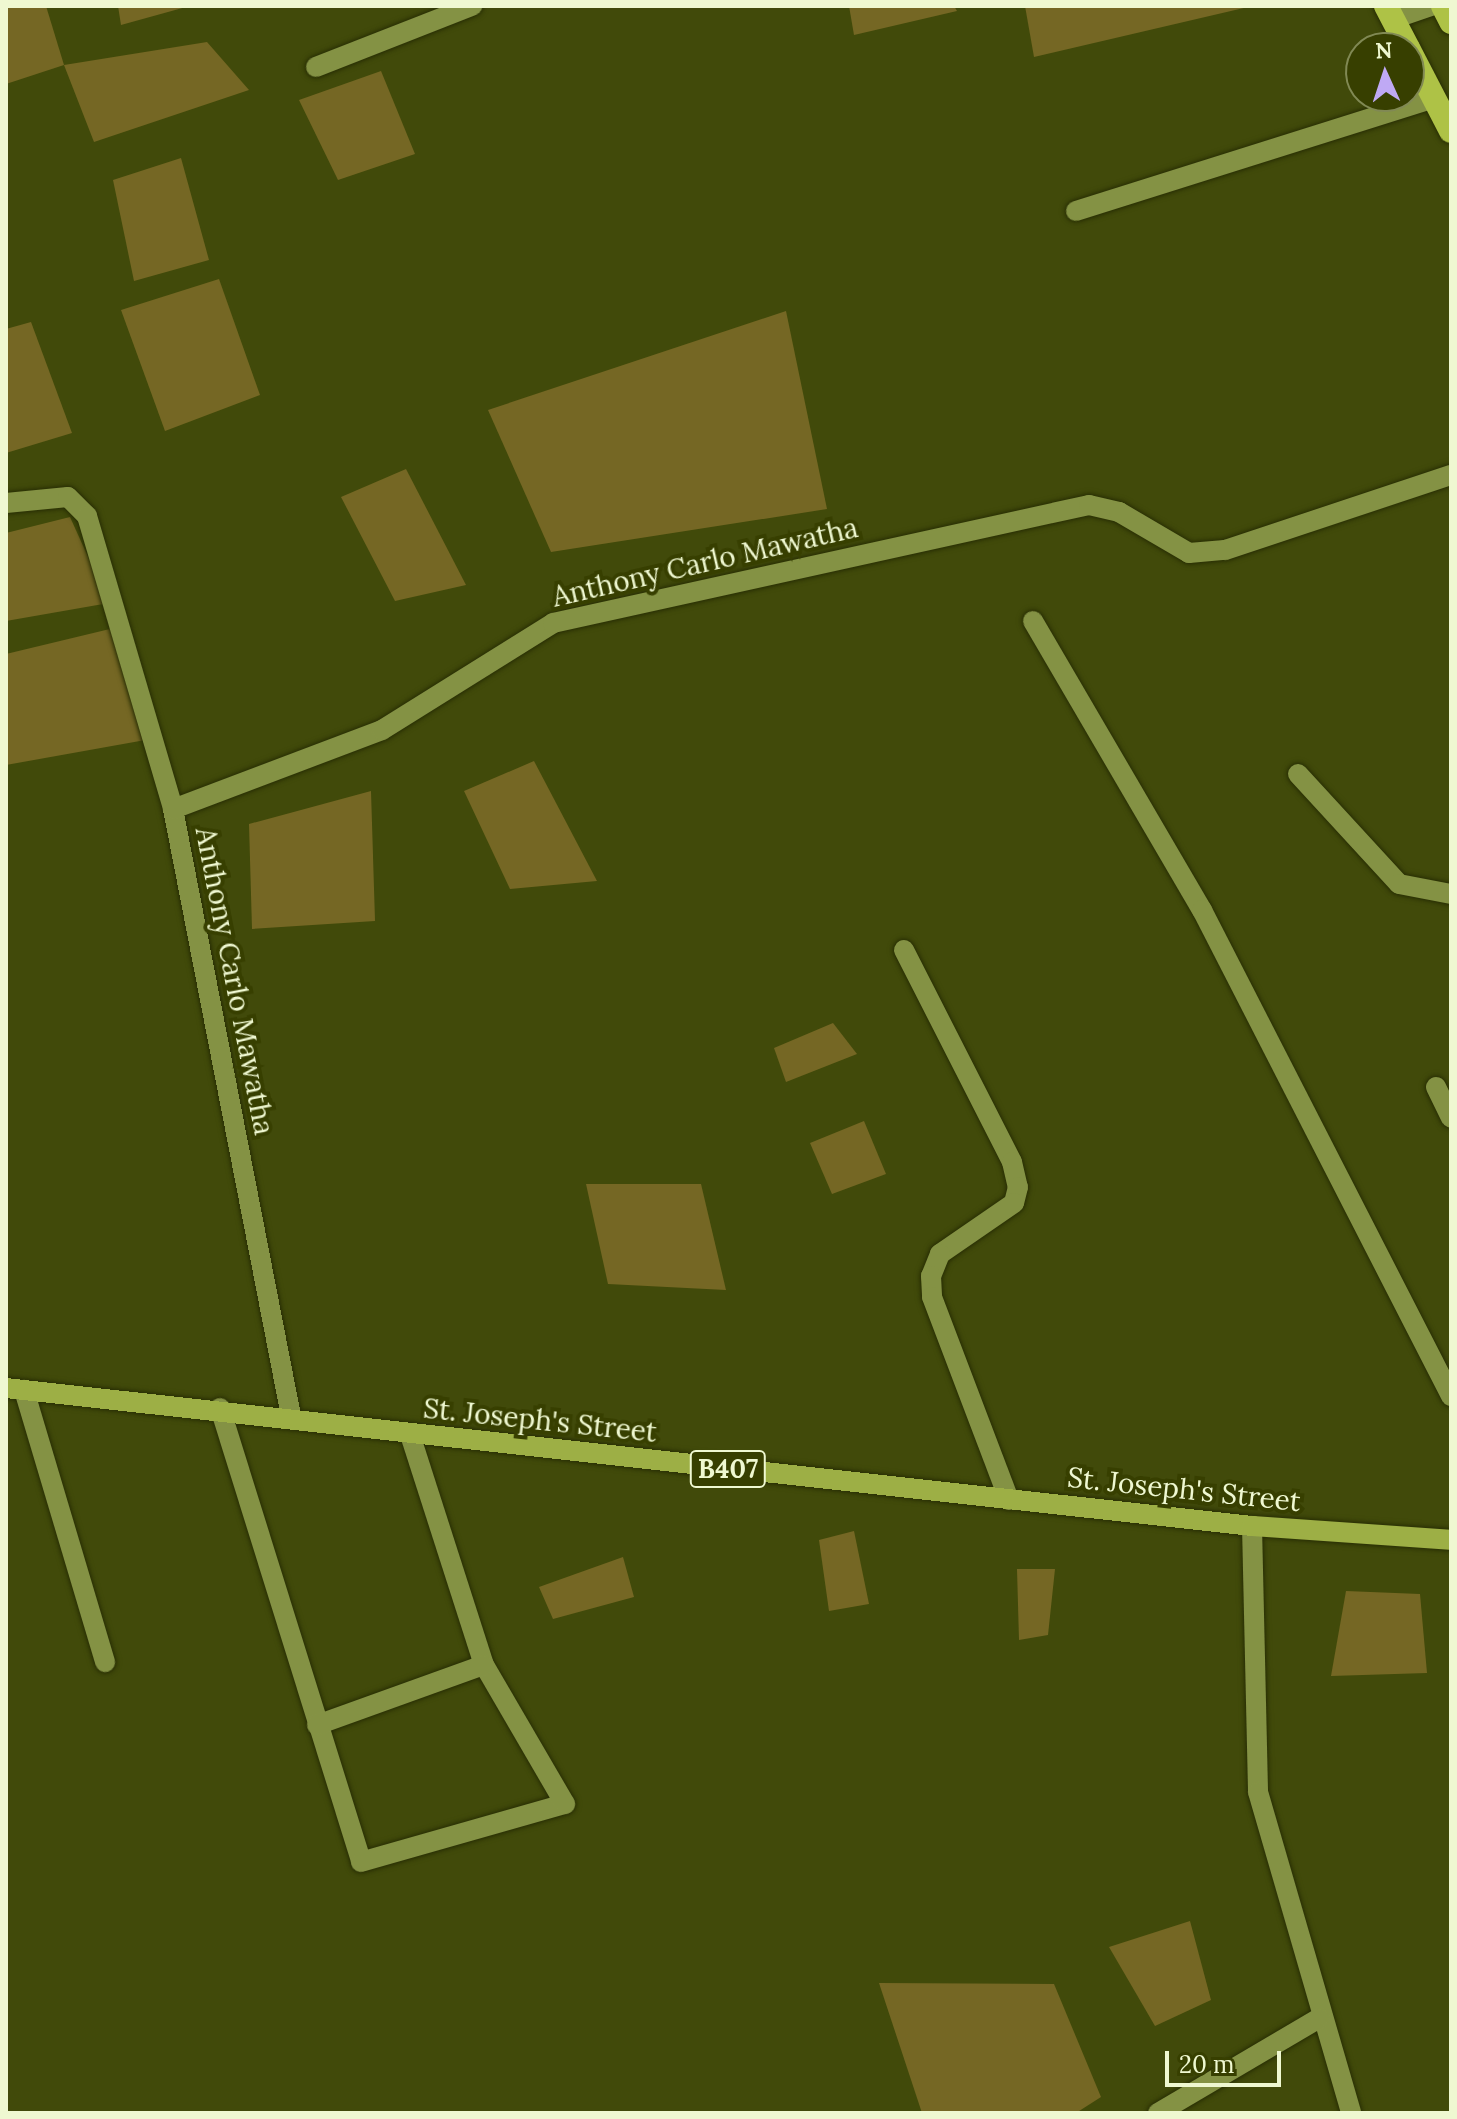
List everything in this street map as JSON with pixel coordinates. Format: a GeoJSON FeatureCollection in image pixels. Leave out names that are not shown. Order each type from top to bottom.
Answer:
{"type":"FeatureCollection","features":[{"type":"Feature","properties":{"kind":"highway"},"geometry":{"type":"LineString","coordinates":[[1443,6],[1451,22]]}},
{"type":"Feature","properties":{"kind":"highway"},"geometry":{"type":"LineString","coordinates":[[1390,12],[1400,32]]}},
{"type":"Feature","properties":{"kind":"highway"},"geometry":{"type":"LineString","coordinates":[[1425,81],[1451,131]]}},
{"type":"Feature","properties":{"kind":"main road","name":"St. Joseph's Street"},"geometry":{"type":"LineString","coordinates":[[15,1389],[220,1408],[410,1434],[1252,1526],[1451,1540]]}},
{"type":"Feature","properties":{"kind":"street"},"geometry":{"type":"LineString","coordinates":[[316,67],[472,6]]}},
{"type":"Feature","properties":{"kind":"street"},"geometry":{"type":"LineString","coordinates":[[1390,12],[1431,6]]}},
{"type":"Feature","properties":{"kind":"street"},"geometry":{"type":"LineString","coordinates":[[1076,211],[1434,98]]}},
{"type":"Feature","properties":{"kind":"street","name":"Anthony Carlo Mawatha"},"geometry":{"type":"LineString","coordinates":[[291,1416],[173,809],[382,730],[553,623],[1089,505],[1119,512],[1189,553],[1225,550],[1451,475]]}},
{"type":"Feature","properties":{"kind":"street"},"geometry":{"type":"LineString","coordinates":[[6,503],[68,497],[87,516],[173,809]]}},
{"type":"Feature","properties":{"kind":"street"},"geometry":{"type":"LineString","coordinates":[[1033,621],[1202,910],[1451,1396]]}},
{"type":"Feature","properties":{"kind":"street"},"geometry":{"type":"LineString","coordinates":[[1298,774],[1399,884],[1451,894]]}},
{"type":"Feature","properties":{"kind":"street"},"geometry":{"type":"LineString","coordinates":[[904,950],[1012,1162],[1018,1187],[1014,1203],[940,1254],[931,1276],[932,1297],[1009,1500]]}},
{"type":"Feature","properties":{"kind":"street"},"geometry":{"type":"LineString","coordinates":[[1436,1087],[1451,1118]]}},
{"type":"Feature","properties":{"kind":"street"},"geometry":{"type":"LineString","coordinates":[[15,1389],[105,1662]]}},
{"type":"Feature","properties":{"kind":"street"},"geometry":{"type":"LineString","coordinates":[[220,1408],[361,1862],[565,1804],[484,1665],[410,1434]]}},
{"type":"Feature","properties":{"kind":"street"},"geometry":{"type":"LineString","coordinates":[[1252,1526],[1258,1792],[1319,2018],[1351,2113]]}},
{"type":"Feature","properties":{"kind":"street"},"geometry":{"type":"LineString","coordinates":[[317,1725],[484,1665]]}},
{"type":"Feature","properties":{"kind":"street"},"geometry":{"type":"LineString","coordinates":[[1158,2113],[1319,2018]]}},
{"type":"Feature","properties":{"kind":"building"},"geometry":{"type":"Polygon","coordinates":[[[6,6],[46,6],[64,65],[6,84],[6,6]]]}},
{"type":"Feature","properties":{"kind":"building"},"geometry":{"type":"Polygon","coordinates":[[[118,6],[186,6],[186,7],[121,25],[118,6]]]}},
{"type":"Feature","properties":{"kind":"building"},"geometry":{"type":"Polygon","coordinates":[[[849,6],[954,6],[957,11],[854,35],[849,6]]]}},
{"type":"Feature","properties":{"kind":"building"},"geometry":{"type":"Polygon","coordinates":[[[1025,6],[1248,6],[1248,7],[1034,57],[1025,6]]]}},
{"type":"Feature","properties":{"kind":"building"},"geometry":{"type":"Polygon","coordinates":[[[207,42],[249,90],[94,142],[64,65],[207,42]]]}},
{"type":"Feature","properties":{"kind":"building"},"geometry":{"type":"Polygon","coordinates":[[[381,71],[415,154],[338,180],[299,100],[381,71]]]}},
{"type":"Feature","properties":{"kind":"building"},"geometry":{"type":"Polygon","coordinates":[[[181,158],[209,260],[134,281],[113,180],[181,158]]]}},
{"type":"Feature","properties":{"kind":"building"},"geometry":{"type":"Polygon","coordinates":[[[219,279],[260,395],[165,431],[121,310],[219,279]]]}},
{"type":"Feature","properties":{"kind":"building"},"geometry":{"type":"Polygon","coordinates":[[[786,311],[827,509],[551,552],[488,410],[786,311]]]}},
{"type":"Feature","properties":{"kind":"building"},"geometry":{"type":"Polygon","coordinates":[[[31,322],[72,433],[6,453],[6,329],[31,322]]]}},
{"type":"Feature","properties":{"kind":"building"},"geometry":{"type":"Polygon","coordinates":[[[406,469],[466,585],[395,601],[341,497],[406,469]]]}},
{"type":"Feature","properties":{"kind":"building"},"geometry":{"type":"Polygon","coordinates":[[[70,517],[109,603],[6,621],[6,533],[70,517]]]}},
{"type":"Feature","properties":{"kind":"building"},"geometry":{"type":"Polygon","coordinates":[[[114,628],[151,739],[6,765],[6,654],[114,628]]]}},
{"type":"Feature","properties":{"kind":"building"},"geometry":{"type":"Polygon","coordinates":[[[534,761],[597,881],[510,889],[464,791],[534,761]]]}},
{"type":"Feature","properties":{"kind":"building"},"geometry":{"type":"Polygon","coordinates":[[[371,791],[375,921],[252,929],[249,824],[371,791]]]}},
{"type":"Feature","properties":{"kind":"building"},"geometry":{"type":"Polygon","coordinates":[[[833,1023],[857,1054],[786,1082],[774,1048],[833,1023]]]}},
{"type":"Feature","properties":{"kind":"building"},"geometry":{"type":"Polygon","coordinates":[[[864,1121],[886,1174],[832,1194],[810,1143],[864,1121]]]}},
{"type":"Feature","properties":{"kind":"building"},"geometry":{"type":"Polygon","coordinates":[[[586,1184],[701,1184],[726,1290],[608,1284],[586,1184]]]}},
{"type":"Feature","properties":{"kind":"building"},"geometry":{"type":"Polygon","coordinates":[[[854,1531],[869,1604],[829,1611],[819,1540],[854,1531]]]}},
{"type":"Feature","properties":{"kind":"building"},"geometry":{"type":"Polygon","coordinates":[[[623,1557],[634,1597],[553,1619],[539,1587],[623,1557]]]}},
{"type":"Feature","properties":{"kind":"building"},"geometry":{"type":"Polygon","coordinates":[[[1017,1569],[1055,1569],[1048,1635],[1019,1640],[1017,1569]]]}},
{"type":"Feature","properties":{"kind":"building"},"geometry":{"type":"Polygon","coordinates":[[[1346,1591],[1420,1594],[1427,1673],[1331,1676],[1346,1591]]]}},
{"type":"Feature","properties":{"kind":"building"},"geometry":{"type":"Polygon","coordinates":[[[1190,1921],[1211,2000],[1155,2026],[1109,1947],[1190,1921]]]}},
{"type":"Feature","properties":{"kind":"building"},"geometry":{"type":"Polygon","coordinates":[[[879,1983],[1054,1984],[1101,2097],[1076,2113],[922,2113],[879,1983]]]}}]}
